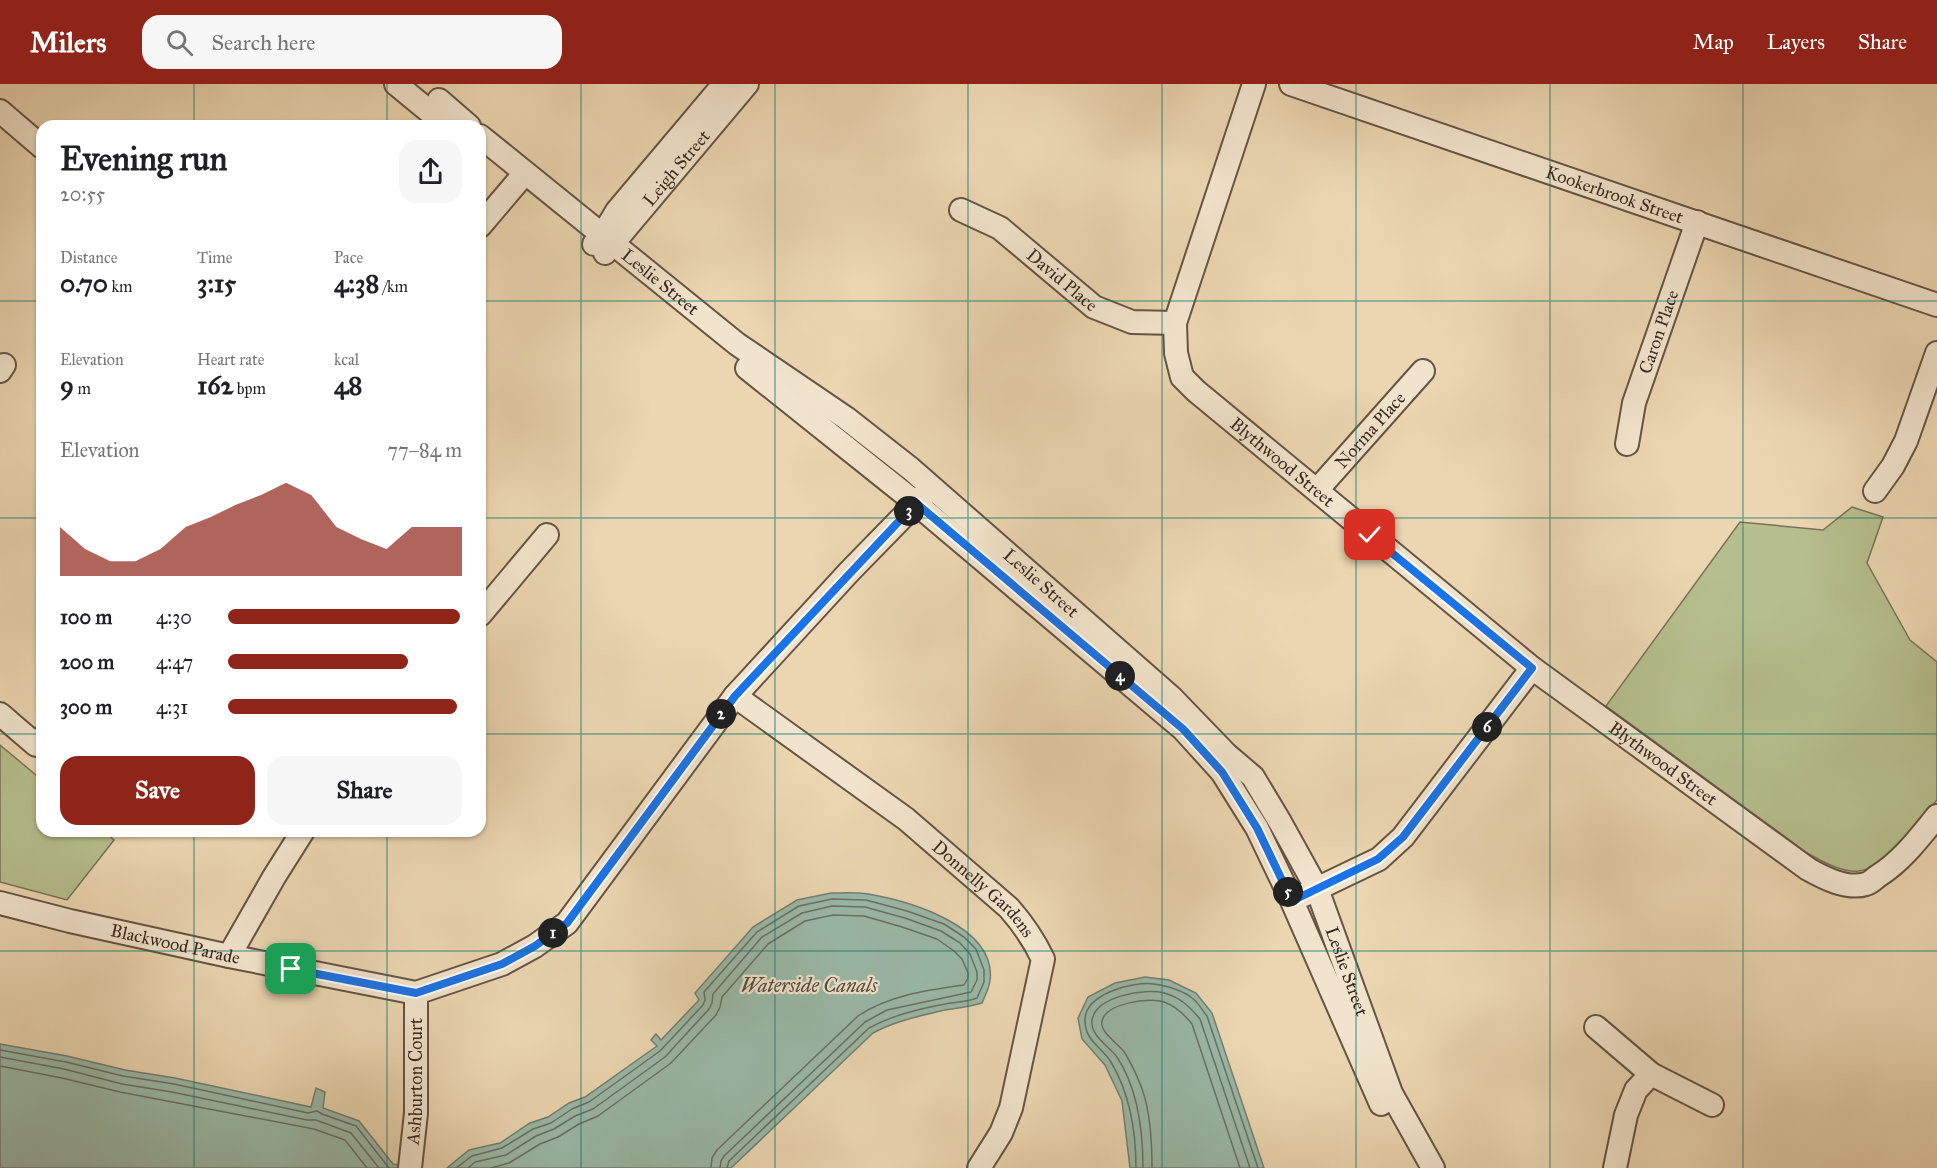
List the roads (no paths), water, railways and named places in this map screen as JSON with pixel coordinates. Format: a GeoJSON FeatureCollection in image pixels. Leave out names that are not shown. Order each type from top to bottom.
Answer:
{"type":"FeatureCollection","features":[{"type":"Feature","properties":{"kind":"street"},"geometry":{"type":"LineString","coordinates":[[396,84],[440,120]]}},
{"type":"Feature","properties":{"kind":"street"},"geometry":{"type":"LineString","coordinates":[[419,84],[462,120]]}},
{"type":"Feature","properties":{"kind":"street","name":"Leigh Street"},"geometry":{"type":"LineString","coordinates":[[603,244],[617,211],[724,84]]}},
{"type":"Feature","properties":{"kind":"street","name":"Leigh Street"},"geometry":{"type":"LineString","coordinates":[[603,244],[747,84]]}},
{"type":"Feature","properties":{"kind":"street","name":"Blythwood Street"},"geometry":{"type":"LineString","coordinates":[[1254,84],[1175,323],[1176,353],[1182,377],[1196,392],[1532,668],[1808,869],[1829,880],[1847,884],[1865,884],[1884,873],[1905,855],[1937,816]]}},
{"type":"Feature","properties":{"kind":"street","name":"Kookerbrook Street"},"geometry":{"type":"LineString","coordinates":[[1291,84],[1937,305]]}},
{"type":"Feature","properties":{"kind":"street"},"geometry":{"type":"LineString","coordinates":[[0,111],[36,142]]}},
{"type":"Feature","properties":{"kind":"street","name":"Leslie Street"},"geometry":{"type":"LineString","coordinates":[[486,142],[575,232],[603,244],[919,491],[1171,697],[1226,754],[1253,777],[1317,889],[1391,1093],[1433,1168]]}},
{"type":"Feature","properties":{"kind":"street","name":"Leslie Street"},"geometry":{"type":"LineString","coordinates":[[486,157],[520,178]]}},
{"type":"Feature","properties":{"kind":"street"},"geometry":{"type":"LineString","coordinates":[[486,219],[520,178]]}},
{"type":"Feature","properties":{"kind":"street","name":"David Place"},"geometry":{"type":"LineString","coordinates":[[962,210],[1000,228],[1094,307],[1132,322],[1175,323]]}},
{"type":"Feature","properties":{"kind":"street","name":"Caron Place"},"geometry":{"type":"LineString","coordinates":[[1627,444],[1634,403],[1697,222]]}},
{"type":"Feature","properties":{"kind":"street"},"geometry":{"type":"LineString","coordinates":[[1875,491],[1893,466],[1906,441],[1937,353]]}},
{"type":"Feature","properties":{"kind":"street","name":"Norma Place"},"geometry":{"type":"LineString","coordinates":[[1317,490],[1422,371]]}},
{"type":"Feature","properties":{"kind":"street","name":"Leslie Street"},"geometry":{"type":"LineString","coordinates":[[919,491],[1183,729],[1222,772],[1257,828],[1292,901],[1379,1101],[1418,1168]]}},
{"type":"Feature","properties":{"kind":"street","name":"Blackwood Parade"},"geometry":{"type":"LineString","coordinates":[[0,903],[69,921],[229,956],[416,993],[502,964],[535,946],[567,923],[735,696],[849,572],[919,491]]}},
{"type":"Feature","properties":{"kind":"street"},"geometry":{"type":"LineString","coordinates":[[486,608],[547,535]]}},
{"type":"Feature","properties":{"kind":"street"},"geometry":{"type":"LineString","coordinates":[[1292,901],[1378,859],[1403,837],[1532,668]]}},
{"type":"Feature","properties":{"kind":"street","name":"Donnelly Gardens"},"geometry":{"type":"LineString","coordinates":[[735,696],[906,819],[1009,908],[1035,942],[1043,959],[1011,1108],[1001,1133],[979,1168]]}},
{"type":"Feature","properties":{"kind":"street"},"geometry":{"type":"LineString","coordinates":[[0,714],[36,739]]}},
{"type":"Feature","properties":{"kind":"street"},"geometry":{"type":"LineString","coordinates":[[229,956],[274,876],[299,837]]}},
{"type":"Feature","properties":{"kind":"street","name":"Ashburton Court"},"geometry":{"type":"LineString","coordinates":[[410,1168],[416,1113],[416,993]]}},
{"type":"Feature","properties":{"kind":"street"},"geometry":{"type":"LineString","coordinates":[[1596,1027],[1651,1074],[1712,1105]]}},
{"type":"Feature","properties":{"kind":"street"},"geometry":{"type":"LineString","coordinates":[[1615,1168],[1626,1114],[1636,1090],[1651,1074]]}},
{"type":"Feature","properties":{"kind":"water","name":"Waterside Canals"},"geometry":{"type":"Polygon","coordinates":[[[831,893],[863,893],[885,897],[926,910],[965,931],[980,945],[988,962],[990,981],[982,1003],[908,1019],[873,1033],[731,1168],[447,1168],[469,1150],[500,1143],[530,1123],[548,1117],[569,1103],[585,1097],[657,1046],[651,1040],[656,1034],[661,1040],[699,1000],[695,993],[753,927],[797,900],[831,893]]]}},
{"type":"Feature","properties":{"kind":"water"},"geometry":{"type":"Polygon","coordinates":[[[1145,977],[1169,980],[1196,993],[1212,1013],[1264,1168],[1130,1168],[1122,1101],[1105,1065],[1082,1039],[1078,1018],[1088,997],[1115,983],[1145,977]]]}},
{"type":"Feature","properties":{"kind":"water"},"geometry":{"type":"Polygon","coordinates":[[[0,1044],[311,1107],[316,1088],[325,1092],[323,1108],[359,1121],[393,1164],[416,1168],[0,1168],[0,1044]]]}}]}
